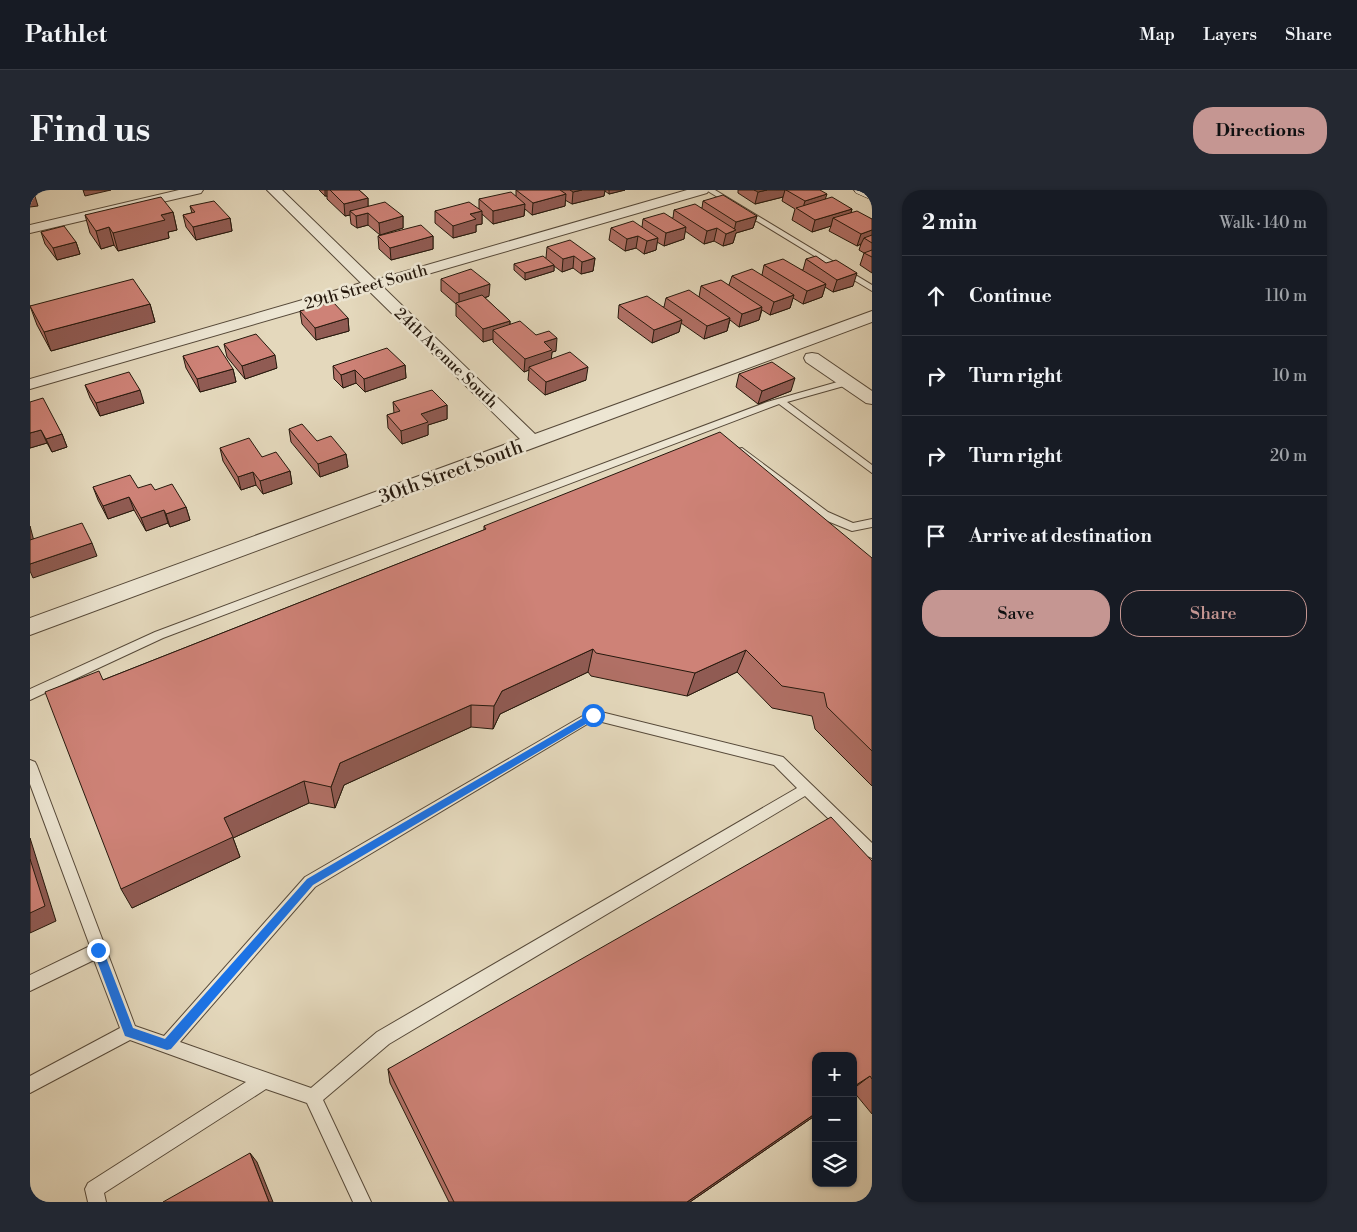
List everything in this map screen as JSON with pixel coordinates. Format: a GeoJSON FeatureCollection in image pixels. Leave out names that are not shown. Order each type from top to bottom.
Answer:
{"type":"FeatureCollection","features":[{"type":"Feature","properties":{"kind":"street"},"geometry":{"type":"LineString","coordinates":[[30,229],[196,190]]}},
{"type":"Feature","properties":{"kind":"street","name":"24th Avenue South"},"geometry":{"type":"LineString","coordinates":[[274,190],[533,442]]}},
{"type":"Feature","properties":{"kind":"street","name":"29th Street South"},"geometry":{"type":"LineString","coordinates":[[30,384],[702,190]]}},
{"type":"Feature","properties":{"kind":"street"},"geometry":{"type":"LineString","coordinates":[[862,190],[872,195]]}},
{"type":"Feature","properties":{"kind":"street","name":"30th Street South"},"geometry":{"type":"LineString","coordinates":[[30,627],[872,316]]}},
{"type":"Feature","properties":{"kind":"street"},"geometry":{"type":"LineString","coordinates":[[812,358],[872,399]]}},
{"type":"Feature","properties":{"kind":"lane"},"geometry":{"type":"LineString","coordinates":[[710,190],[872,289]]}},
{"type":"Feature","properties":{"kind":"lane"},"geometry":{"type":"LineString","coordinates":[[30,695],[159,634],[714,430],[780,401],[848,382]]}},
{"type":"Feature","properties":{"kind":"lane"},"geometry":{"type":"LineString","coordinates":[[780,401],[872,470]]}},
{"type":"Feature","properties":{"kind":"lane"},"geometry":{"type":"LineString","coordinates":[[733,444],[824,515],[852,526],[872,523]]}},
{"type":"Feature","properties":{"kind":"lane"},"geometry":{"type":"LineString","coordinates":[[167,1045],[310,882],[593,715],[778,761],[872,852]]}},
{"type":"Feature","properties":{"kind":"lane"},"geometry":{"type":"LineString","coordinates":[[30,766],[129,1032]]}},
{"type":"Feature","properties":{"kind":"lane"},"geometry":{"type":"LineString","coordinates":[[314,1097],[383,1038],[806,788]]}},
{"type":"Feature","properties":{"kind":"lane"},"geometry":{"type":"LineString","coordinates":[[30,983],[98,950]]}},
{"type":"Feature","properties":{"kind":"lane"},"geometry":{"type":"LineString","coordinates":[[30,1085],[129,1032],[167,1045],[314,1097],[362,1202]]}},
{"type":"Feature","properties":{"kind":"lane"},"geometry":{"type":"LineString","coordinates":[[97,1202],[94,1189],[264,1080]]}},
{"type":"Feature","properties":{"kind":"building"},"geometry":{"type":"Polygon","coordinates":[[[330,190],[359,190],[368,198],[344,204],[330,190]]]}},
{"type":"Feature","properties":{"kind":"building"},"geometry":{"type":"Polygon","coordinates":[[[516,190],[560,190],[566,194],[533,203],[516,190]]]}},
{"type":"Feature","properties":{"kind":"building"},"geometry":{"type":"Polygon","coordinates":[[[786,190],[820,190],[827,194],[805,201],[786,190]]]}},
{"type":"Feature","properties":{"kind":"building"},"geometry":{"type":"Polygon","coordinates":[[[511,192],[525,204],[493,211],[479,199],[511,192]]]}},
{"type":"Feature","properties":{"kind":"building"},"geometry":{"type":"Polygon","coordinates":[[[723,195],[757,216],[736,222],[703,201],[723,195]]]}},
{"type":"Feature","properties":{"kind":"building"},"geometry":{"type":"Polygon","coordinates":[[[161,197],[173,212],[161,215],[165,220],[113,233],[109,227],[96,231],[85,215],[161,197]]]}},
{"type":"Feature","properties":{"kind":"building"},"geometry":{"type":"Polygon","coordinates":[[[832,197],[852,209],[815,220],[796,208],[832,197]]]}},
{"type":"Feature","properties":{"kind":"building"},"geometry":{"type":"Polygon","coordinates":[[[214,201],[230,218],[193,227],[183,215],[195,212],[190,206],[214,201]]]}},
{"type":"Feature","properties":{"kind":"building"},"geometry":{"type":"Polygon","coordinates":[[[385,202],[403,216],[379,223],[368,213],[356,216],[350,211],[385,202]]]}},
{"type":"Feature","properties":{"kind":"building"},"geometry":{"type":"Polygon","coordinates":[[[469,202],[482,211],[470,214],[476,219],[453,226],[435,211],[469,202]]]}},
{"type":"Feature","properties":{"kind":"building"},"geometry":{"type":"Polygon","coordinates":[[[695,204],[736,230],[726,234],[717,228],[707,231],[674,210],[695,204]]]}},
{"type":"Feature","properties":{"kind":"building"},"geometry":{"type":"Polygon","coordinates":[[[857,211],[872,219],[872,230],[861,234],[833,218],[857,211]]]}},
{"type":"Feature","properties":{"kind":"building"},"geometry":{"type":"Polygon","coordinates":[[[664,213],[686,227],[666,233],[643,219],[664,213]]]}},
{"type":"Feature","properties":{"kind":"building"},"geometry":{"type":"Polygon","coordinates":[[[633,221],[658,238],[647,241],[638,236],[627,239],[611,228],[633,221]]]}},
{"type":"Feature","properties":{"kind":"building"},"geometry":{"type":"Polygon","coordinates":[[[421,225],[433,236],[390,248],[378,236],[421,225]]]}},
{"type":"Feature","properties":{"kind":"building"},"geometry":{"type":"Polygon","coordinates":[[[64,226],[76,242],[53,248],[41,232],[64,226]]]}},
{"type":"Feature","properties":{"kind":"building"},"geometry":{"type":"Polygon","coordinates":[[[872,235],[872,243],[864,238],[872,235]]]}},
{"type":"Feature","properties":{"kind":"building"},"geometry":{"type":"Polygon","coordinates":[[[570,240],[595,258],[582,262],[574,256],[563,259],[547,247],[570,240]]]}},
{"type":"Feature","properties":{"kind":"building"},"geometry":{"type":"Polygon","coordinates":[[[872,250],[872,257],[864,253],[872,250]]]}},
{"type":"Feature","properties":{"kind":"building"},"geometry":{"type":"Polygon","coordinates":[[[543,256],[554,265],[525,273],[514,264],[543,256]]]}},
{"type":"Feature","properties":{"kind":"building"},"geometry":{"type":"Polygon","coordinates":[[[816,256],[826,263],[836,260],[857,273],[837,280],[806,259],[816,256]]]}},
{"type":"Feature","properties":{"kind":"building"},"geometry":{"type":"Polygon","coordinates":[[[783,259],[826,284],[807,291],[764,265],[783,259]]]}},
{"type":"Feature","properties":{"kind":"building"},"geometry":{"type":"Polygon","coordinates":[[[471,269],[490,284],[459,294],[441,279],[471,269]]]}},
{"type":"Feature","properties":{"kind":"building"},"geometry":{"type":"Polygon","coordinates":[[[752,269],[794,295],[774,302],[732,276],[752,269]]]}},
{"type":"Feature","properties":{"kind":"building"},"geometry":{"type":"Polygon","coordinates":[[[133,279],[150,304],[44,332],[30,306],[133,279]]]}},
{"type":"Feature","properties":{"kind":"building"},"geometry":{"type":"Polygon","coordinates":[[[721,280],[762,307],[742,314],[701,286],[721,280]]]}},
{"type":"Feature","properties":{"kind":"building"},"geometry":{"type":"Polygon","coordinates":[[[689,290],[730,318],[707,326],[666,298],[689,290]]]}},
{"type":"Feature","properties":{"kind":"building"},"geometry":{"type":"Polygon","coordinates":[[[482,295],[510,321],[483,329],[456,303],[482,295]]]}},
{"type":"Feature","properties":{"kind":"building"},"geometry":{"type":"Polygon","coordinates":[[[647,296],[682,320],[654,330],[619,305],[647,296]]]}},
{"type":"Feature","properties":{"kind":"building"},"geometry":{"type":"Polygon","coordinates":[[[333,302],[348,318],[315,328],[300,311],[333,302]]]}},
{"type":"Feature","properties":{"kind":"building"},"geometry":{"type":"Polygon","coordinates":[[[520,321],[536,335],[549,331],[557,338],[544,342],[552,350],[525,359],[493,330],[520,321]]]}},
{"type":"Feature","properties":{"kind":"building"},"geometry":{"type":"Polygon","coordinates":[[[256,334],[275,355],[242,366],[224,344],[256,334]]]}},
{"type":"Feature","properties":{"kind":"building"},"geometry":{"type":"Polygon","coordinates":[[[218,346],[233,369],[197,379],[183,356],[218,346]]]}},
{"type":"Feature","properties":{"kind":"building"},"geometry":{"type":"Polygon","coordinates":[[[387,348],[405,365],[364,379],[355,370],[341,375],[333,366],[387,348]]]}},
{"type":"Feature","properties":{"kind":"building"},"geometry":{"type":"Polygon","coordinates":[[[570,352],[588,367],[546,382],[529,367],[570,352]]]}},
{"type":"Feature","properties":{"kind":"building"},"geometry":{"type":"Polygon","coordinates":[[[772,362],[795,378],[762,391],[739,374],[772,362]]]}},
{"type":"Feature","properties":{"kind":"building"},"geometry":{"type":"Polygon","coordinates":[[[129,372],[140,390],[96,403],[85,385],[129,372]]]}},
{"type":"Feature","properties":{"kind":"building"},"geometry":{"type":"Polygon","coordinates":[[[432,390],[447,405],[421,414],[428,422],[401,431],[387,415],[400,411],[393,402],[432,390]]]}},
{"type":"Feature","properties":{"kind":"building"},"geometry":{"type":"Polygon","coordinates":[[[43,398],[62,434],[46,439],[41,430],[30,433],[30,402],[43,398]]]}},
{"type":"Feature","properties":{"kind":"building"},"geometry":{"type":"Polygon","coordinates":[[[302,424],[317,441],[331,436],[346,454],[318,464],[289,429],[302,424]]]}},
{"type":"Feature","properties":{"kind":"building"},"geometry":{"type":"Polygon","coordinates":[[[720,432],[872,558],[872,751],[827,707],[824,693],[782,686],[746,650],[695,673],[596,653],[593,649],[502,691],[494,706],[471,705],[340,763],[331,787],[304,781],[224,818],[233,837],[121,889],[45,692],[99,671],[103,680],[486,529],[484,526],[720,432]]]}},
{"type":"Feature","properties":{"kind":"building"},"geometry":{"type":"Polygon","coordinates":[[[249,438],[262,457],[276,452],[290,471],[260,481],[253,472],[238,477],[220,448],[249,438]]]}},
{"type":"Feature","properties":{"kind":"building"},"geometry":{"type":"Polygon","coordinates":[[[130,475],[138,488],[151,484],[155,490],[172,484],[186,507],[166,514],[164,510],[141,518],[129,497],[103,506],[93,487],[130,475]]]}},
{"type":"Feature","properties":{"kind":"building"},"geometry":{"type":"Polygon","coordinates":[[[82,523],[92,543],[30,564],[30,540],[82,523]]]}},
{"type":"Feature","properties":{"kind":"building"},"geometry":{"type":"Polygon","coordinates":[[[831,817],[872,861],[872,1079],[870,1076],[857,1084],[857,1052],[812,1052],[812,1116],[687,1202],[454,1202],[388,1069],[831,817]]]}},
{"type":"Feature","properties":{"kind":"building"},"geometry":{"type":"Polygon","coordinates":[[[30,859],[45,906],[30,913],[30,859]]]}},
{"type":"Feature","properties":{"kind":"building"},"geometry":{"type":"Polygon","coordinates":[[[250,1153],[269,1202],[163,1202],[250,1153]]]}},
{"type":"Feature","properties":{"kind":"route"},"geometry":{"type":"LineString","coordinates":[[98,950],[129,1032],[167,1045],[310,882],[593,715]]}}]}
